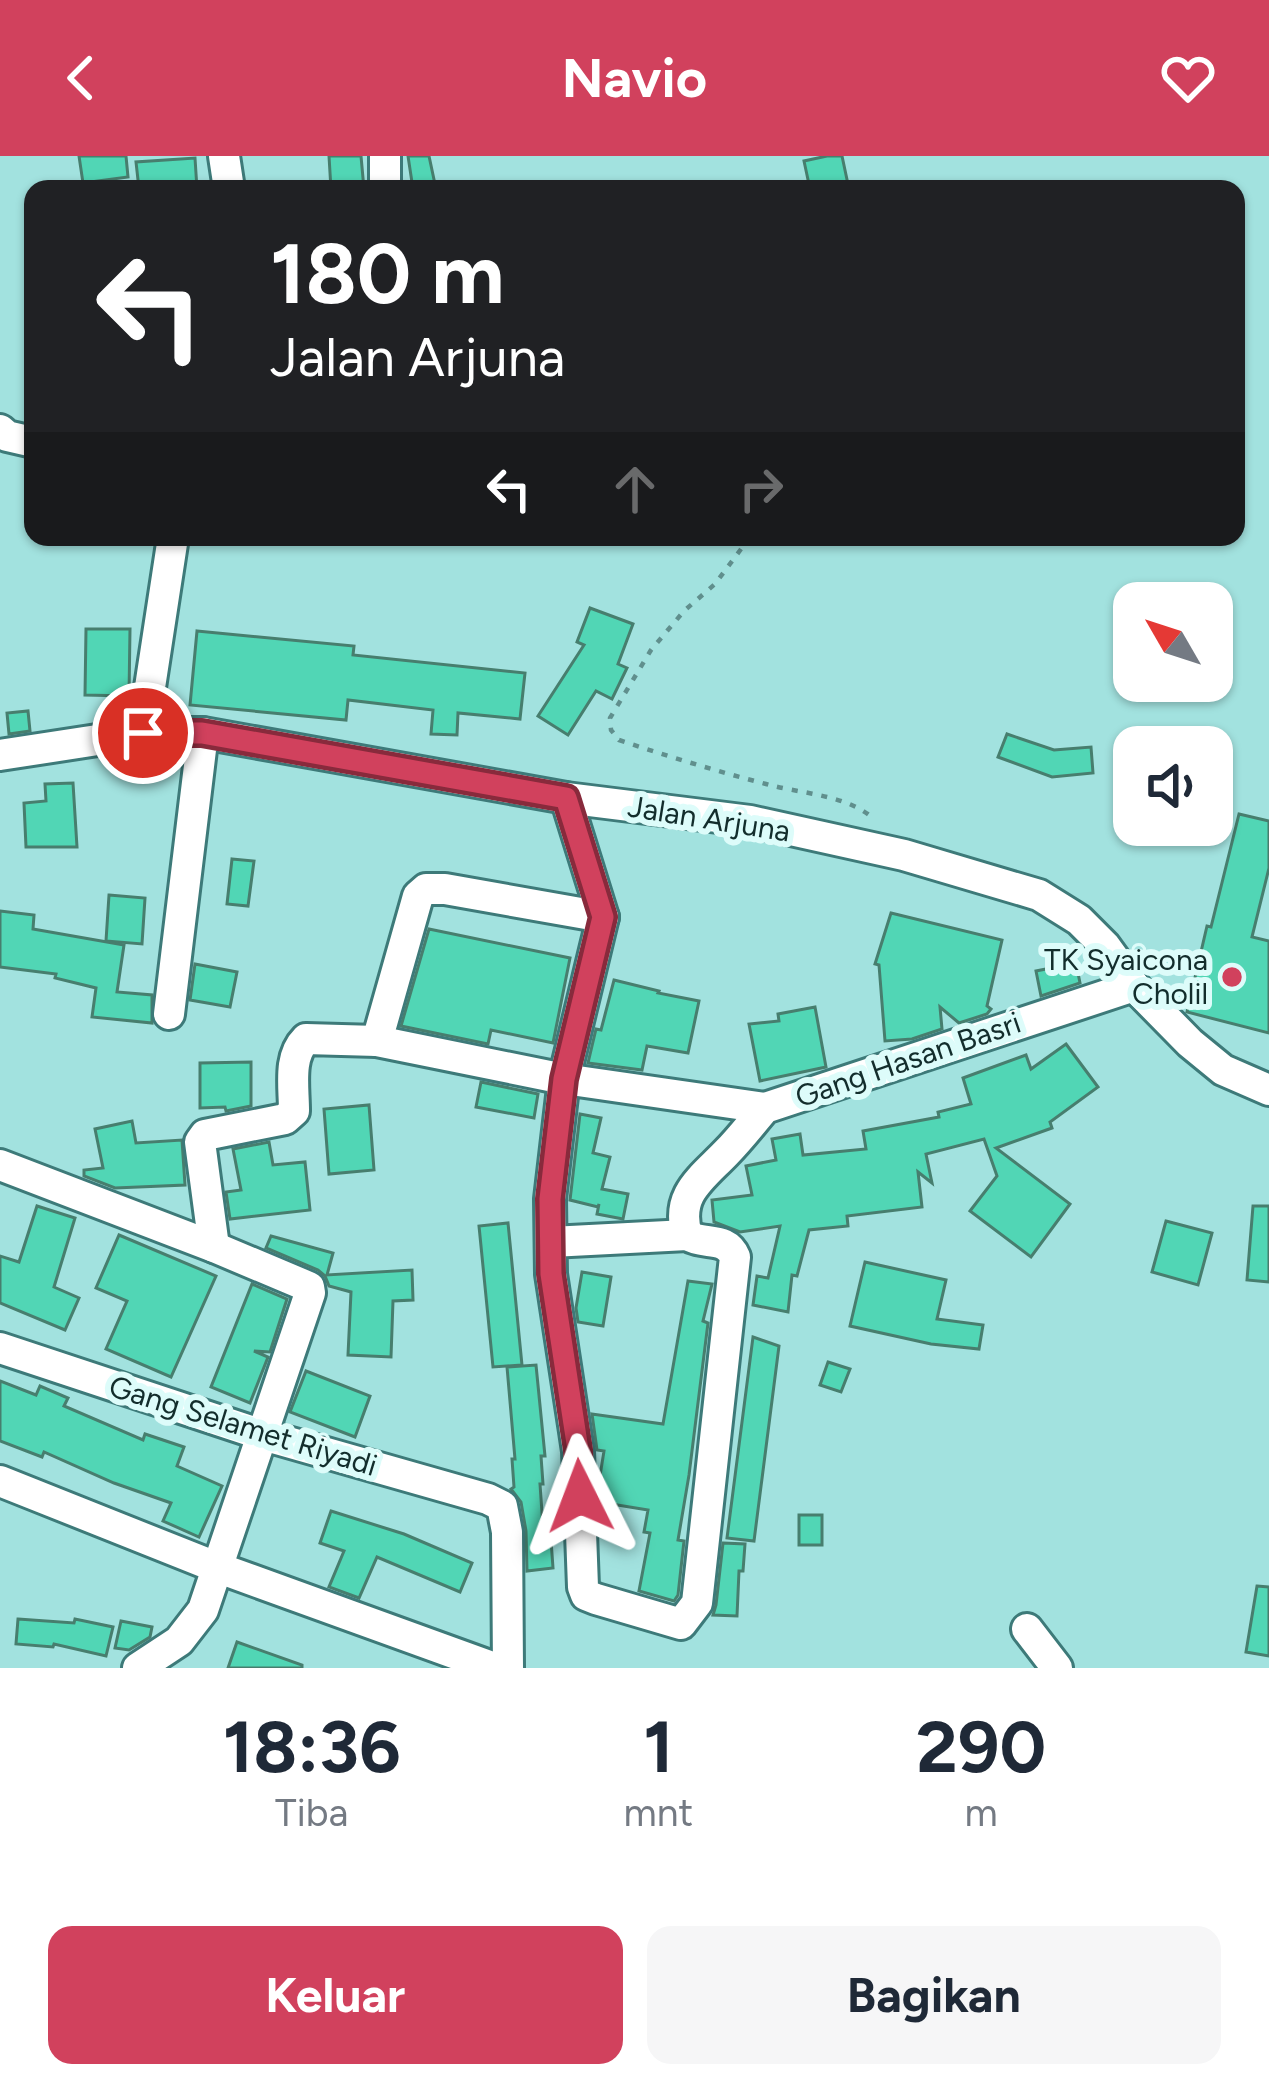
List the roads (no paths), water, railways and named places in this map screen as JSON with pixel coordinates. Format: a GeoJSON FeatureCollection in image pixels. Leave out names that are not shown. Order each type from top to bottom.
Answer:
{"type":"FeatureCollection","features":[{"type":"Feature","properties":{"kind":"street"},"geometry":{"type":"LineString","coordinates":[[143,733],[172,546]]}},
{"type":"Feature","properties":{"kind":"street","name":"Jalan Arjuna"},"geometry":{"type":"LineString","coordinates":[[0,754],[143,733],[202,733],[566,798],[750,821],[904,855],[1039,895],[1078,920],[1105,946],[1133,986],[1190,1043],[1223,1070],[1269,1090]]}},
{"type":"Feature","properties":{"kind":"street"},"geometry":{"type":"LineString","coordinates":[[169,1014],[202,733]]}},
{"type":"Feature","properties":{"kind":"street"},"geometry":{"type":"LineString","coordinates":[[551,1242],[687,1235],[732,1248],[735,1257],[697,1603],[682,1624],[596,1599],[583,1587],[578,1450],[551,1274],[550,1199],[564,1079],[603,917],[566,798]]}},
{"type":"Feature","properties":{"kind":"street"},"geometry":{"type":"LineString","coordinates":[[376,1042],[418,896],[426,889],[603,917]]}},
{"type":"Feature","properties":{"kind":"street","name":"Gang Hasan Basri"},"geometry":{"type":"LineString","coordinates":[[687,1235],[683,1208],[697,1180],[765,1108],[1133,986]]}},
{"type":"Feature","properties":{"kind":"street"},"geometry":{"type":"LineString","coordinates":[[214,1247],[200,1142],[205,1135],[285,1118],[295,1111],[294,1059],[306,1039],[376,1042],[564,1079],[765,1108]]}},
{"type":"Feature","properties":{"kind":"street"},"geometry":{"type":"LineString","coordinates":[[0,1165],[309,1287],[203,1610],[178,1641],[138,1668]]}},
{"type":"Feature","properties":{"kind":"street","name":"Gang Selamet Riyadi"},"geometry":{"type":"LineString","coordinates":[[0,1348],[263,1436],[502,1506],[507,1532],[508,1668]]}},
{"type":"Feature","properties":{"kind":"street"},"geometry":{"type":"LineString","coordinates":[[0,1481],[216,1567],[495,1668]]}},
{"type":"Feature","properties":{"kind":"street"},"geometry":{"type":"LineString","coordinates":[[1027,1630],[1057,1668]]}},
{"type":"Feature","properties":{"kind":"place","name":"TK Syaicona Cholil"},"geometry":{"type":"Point","coordinates":[1232,977]}}]}
